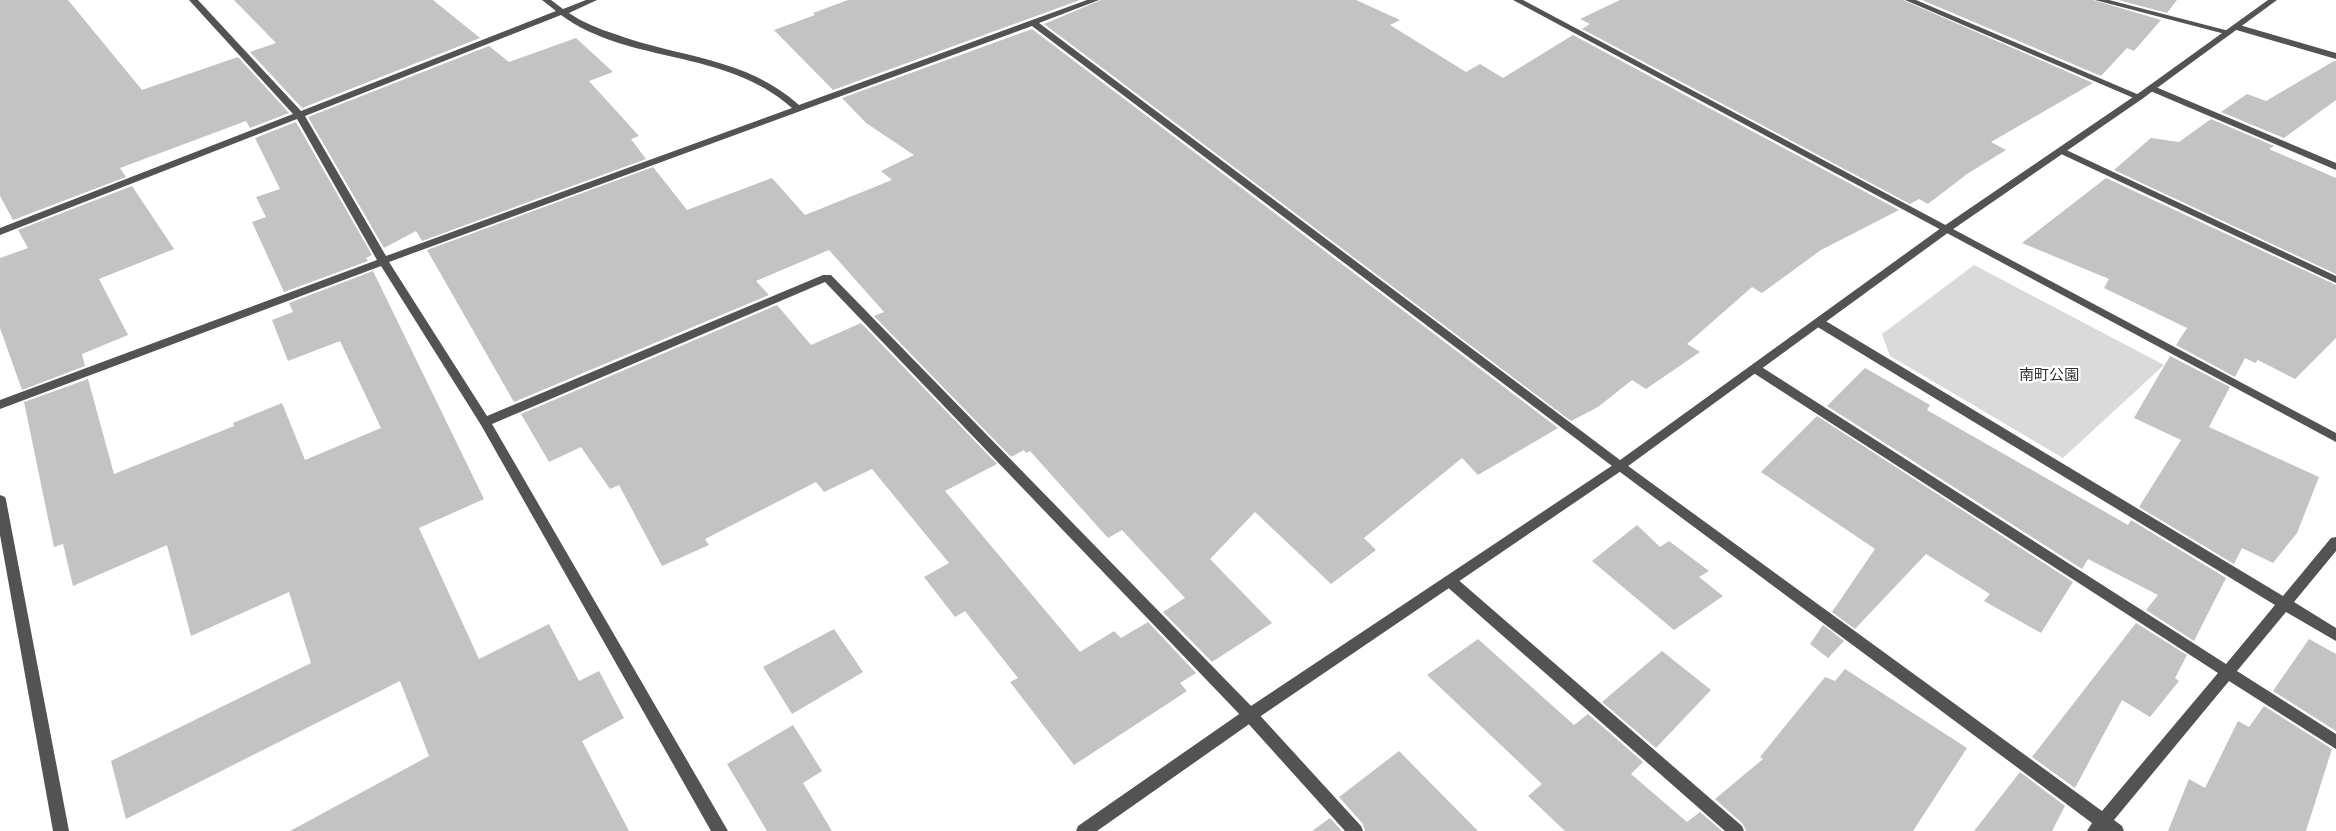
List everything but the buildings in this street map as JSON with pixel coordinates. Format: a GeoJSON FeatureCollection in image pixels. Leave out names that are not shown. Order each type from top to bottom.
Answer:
{"type":"FeatureCollection","features":[{"type":"Feature","properties":{"kind":"street"},"geometry":{"type":"LineString","coordinates":[[193,0],[300,116],[382,261],[485,422],[720,831]]}},
{"type":"Feature","properties":{"kind":"street"},"geometry":{"type":"LineString","coordinates":[[546,0],[560,12],[607,36],[737,71],[777,90],[798,109]]}},
{"type":"Feature","properties":{"kind":"street"},"geometry":{"type":"LineString","coordinates":[[0,232],[593,0]]}},
{"type":"Feature","properties":{"kind":"street"},"geometry":{"type":"LineString","coordinates":[[0,405],[382,261],[1095,0]]}},
{"type":"Feature","properties":{"kind":"street"},"geometry":{"type":"LineString","coordinates":[[1517,0],[2336,438]]}},
{"type":"Feature","properties":{"kind":"street"},"geometry":{"type":"LineString","coordinates":[[1909,0],[2139,97]]}},
{"type":"Feature","properties":{"kind":"street"},"geometry":{"type":"LineString","coordinates":[[2099,0],[2233,29],[2336,56]]}},
{"type":"Feature","properties":{"kind":"street"},"geometry":{"type":"LineString","coordinates":[[1084,831],[1250,715],[1620,466],[1820,323],[1945,230],[2062,151],[2273,0]]}},
{"type":"Feature","properties":{"kind":"street"},"geometry":{"type":"LineString","coordinates":[[1033,23],[2099,826],[2116,831]]}},
{"type":"Feature","properties":{"kind":"street"},"geometry":{"type":"LineString","coordinates":[[2151,88],[2336,167]]}},
{"type":"Feature","properties":{"kind":"street"},"geometry":{"type":"LineString","coordinates":[[2062,151],[2336,280]]}},
{"type":"Feature","properties":{"kind":"street"},"geometry":{"type":"LineString","coordinates":[[485,422],[826,277],[1250,715],[1355,831]]}},
{"type":"Feature","properties":{"kind":"street"},"geometry":{"type":"LineString","coordinates":[[1820,323],[2336,635]]}},
{"type":"Feature","properties":{"kind":"street"},"geometry":{"type":"LineString","coordinates":[[1756,369],[2336,742]]}},
{"type":"Feature","properties":{"kind":"street"},"geometry":{"type":"LineString","coordinates":[[0,500],[61,831]]}},
{"type":"Feature","properties":{"kind":"street"},"geometry":{"type":"LineString","coordinates":[[2099,826],[2336,542]]}},
{"type":"Feature","properties":{"kind":"street"},"geometry":{"type":"LineString","coordinates":[[1450,581],[1736,831]]}},
{"type":"Feature","properties":{"kind":"green space","name":"南町公園"},"geometry":{"type":"Polygon","coordinates":[[[1974,265],[2164,365],[2063,458],[1890,356],[1882,334],[1974,265]]]}}]}
